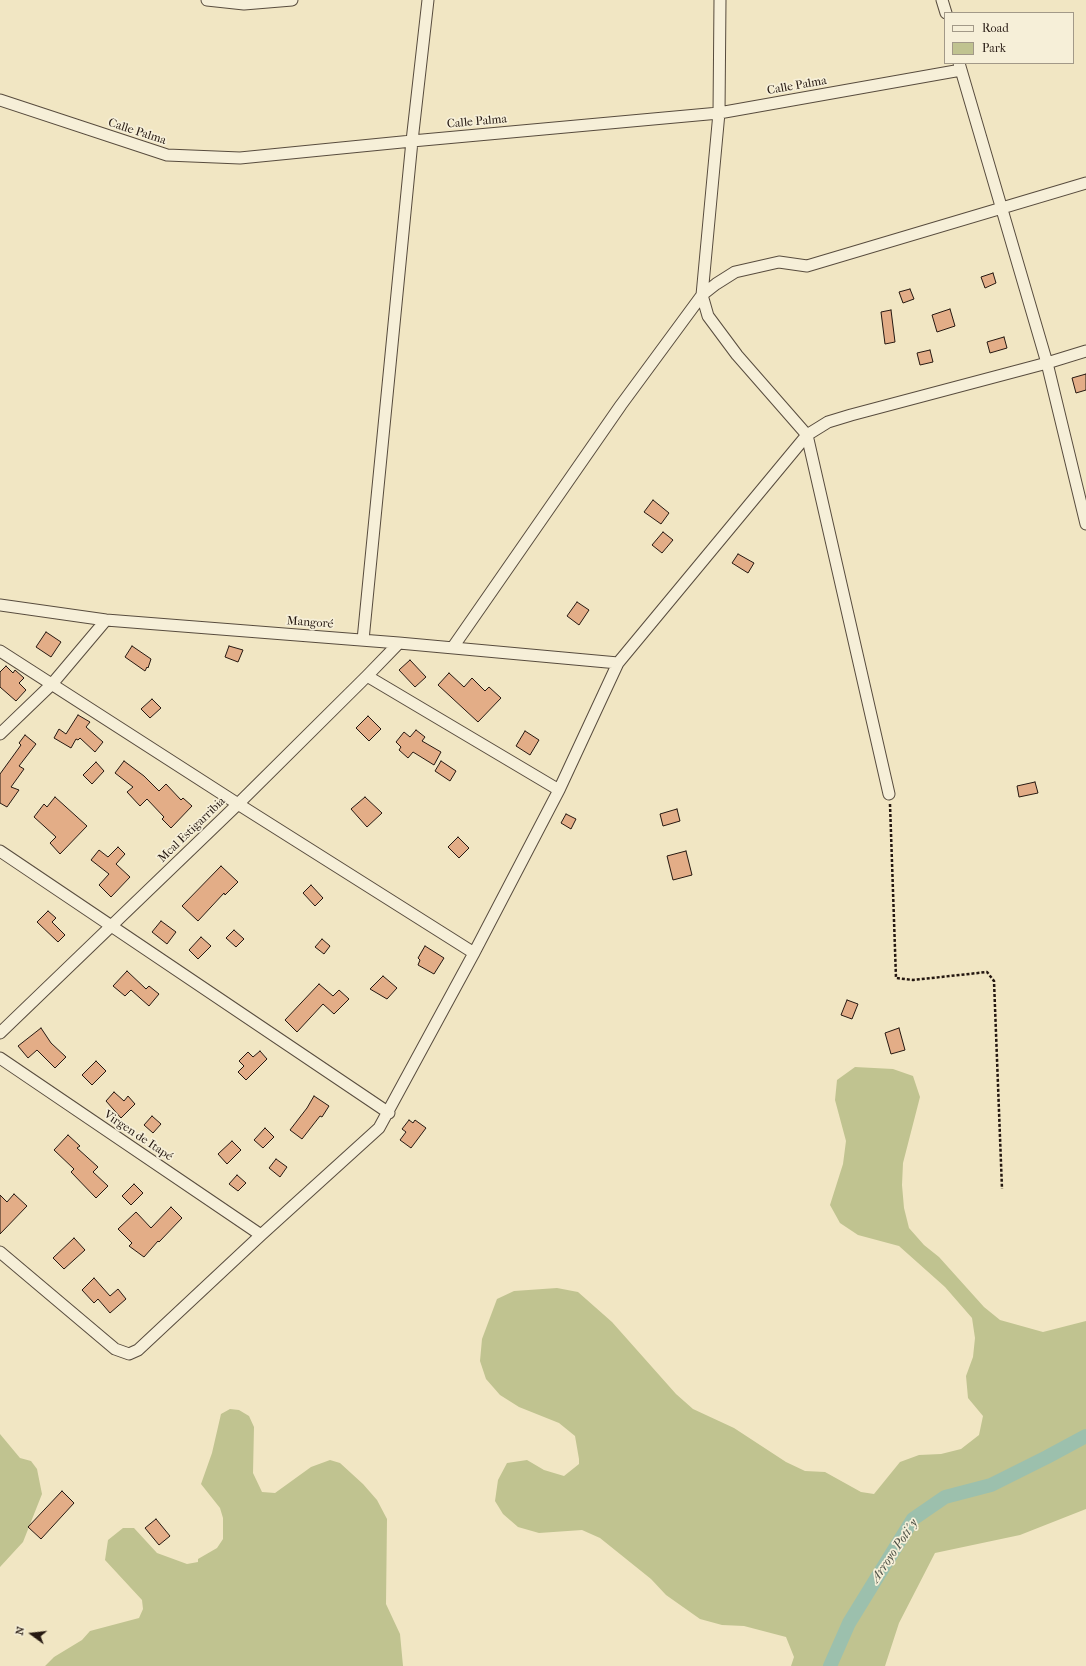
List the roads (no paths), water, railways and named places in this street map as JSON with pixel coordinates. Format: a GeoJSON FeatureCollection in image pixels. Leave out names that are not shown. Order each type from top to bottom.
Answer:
{"type":"FeatureCollection","features":[{"type":"Feature","properties":{"kind":"street"},"geometry":{"type":"LineString","coordinates":[[207,0],[244,4],[292,0]]}},
{"type":"Feature","properties":{"kind":"street"},"geometry":{"type":"LineString","coordinates":[[363,640],[412,141],[428,0]]}},
{"type":"Feature","properties":{"kind":"street"},"geometry":{"type":"LineString","coordinates":[[720,0],[719,113],[702,295],[708,316],[737,355],[807,435],[889,794]]}},
{"type":"Feature","properties":{"kind":"street"},"geometry":{"type":"LineString","coordinates":[[942,0],[946,12]]}},
{"type":"Feature","properties":{"kind":"street"},"geometry":{"type":"LineString","coordinates":[[960,66],[1047,363],[1084,507],[1086,524]]}},
{"type":"Feature","properties":{"kind":"street","name":"Calle Palma"},"geometry":{"type":"LineString","coordinates":[[0,100],[167,155],[240,158],[719,113],[960,66]]}},
{"type":"Feature","properties":{"kind":"street"},"geometry":{"type":"LineString","coordinates":[[453,647],[621,405],[702,295],[735,272],[779,262],[807,266],[1086,183]]}},
{"type":"Feature","properties":{"kind":"street"},"geometry":{"type":"LineString","coordinates":[[0,1252],[115,1349],[130,1354],[138,1350],[261,1235],[379,1128],[389,1113],[559,790],[618,663],[807,435],[828,422],[851,415],[1047,363],[1086,351]]}},
{"type":"Feature","properties":{"kind":"street","name":"Mangoré"},"geometry":{"type":"LineString","coordinates":[[0,605],[106,620],[453,647],[618,663]]}},
{"type":"Feature","properties":{"kind":"street"},"geometry":{"type":"LineString","coordinates":[[0,734],[52,684],[106,620]]}},
{"type":"Feature","properties":{"kind":"street","name":"Mcal Estigarribia"},"geometry":{"type":"LineString","coordinates":[[0,1033],[238,804],[399,643]]}},
{"type":"Feature","properties":{"kind":"street"},"geometry":{"type":"LineString","coordinates":[[0,651],[474,953]]}},
{"type":"Feature","properties":{"kind":"street"},"geometry":{"type":"LineString","coordinates":[[367,676],[559,790]]}},
{"type":"Feature","properties":{"kind":"street"},"geometry":{"type":"LineString","coordinates":[[0,851],[389,1113]]}},
{"type":"Feature","properties":{"kind":"street","name":"Virgen de Itapé"},"geometry":{"type":"LineString","coordinates":[[0,1058],[261,1235]]}},
{"type":"Feature","properties":{"kind":"waterway","name":"Arroyo Poti´y"},"geometry":{"type":"LineString","coordinates":[[830,1666],[849,1623],[913,1519],[945,1497],[991,1485],[1086,1436]]}}]}
